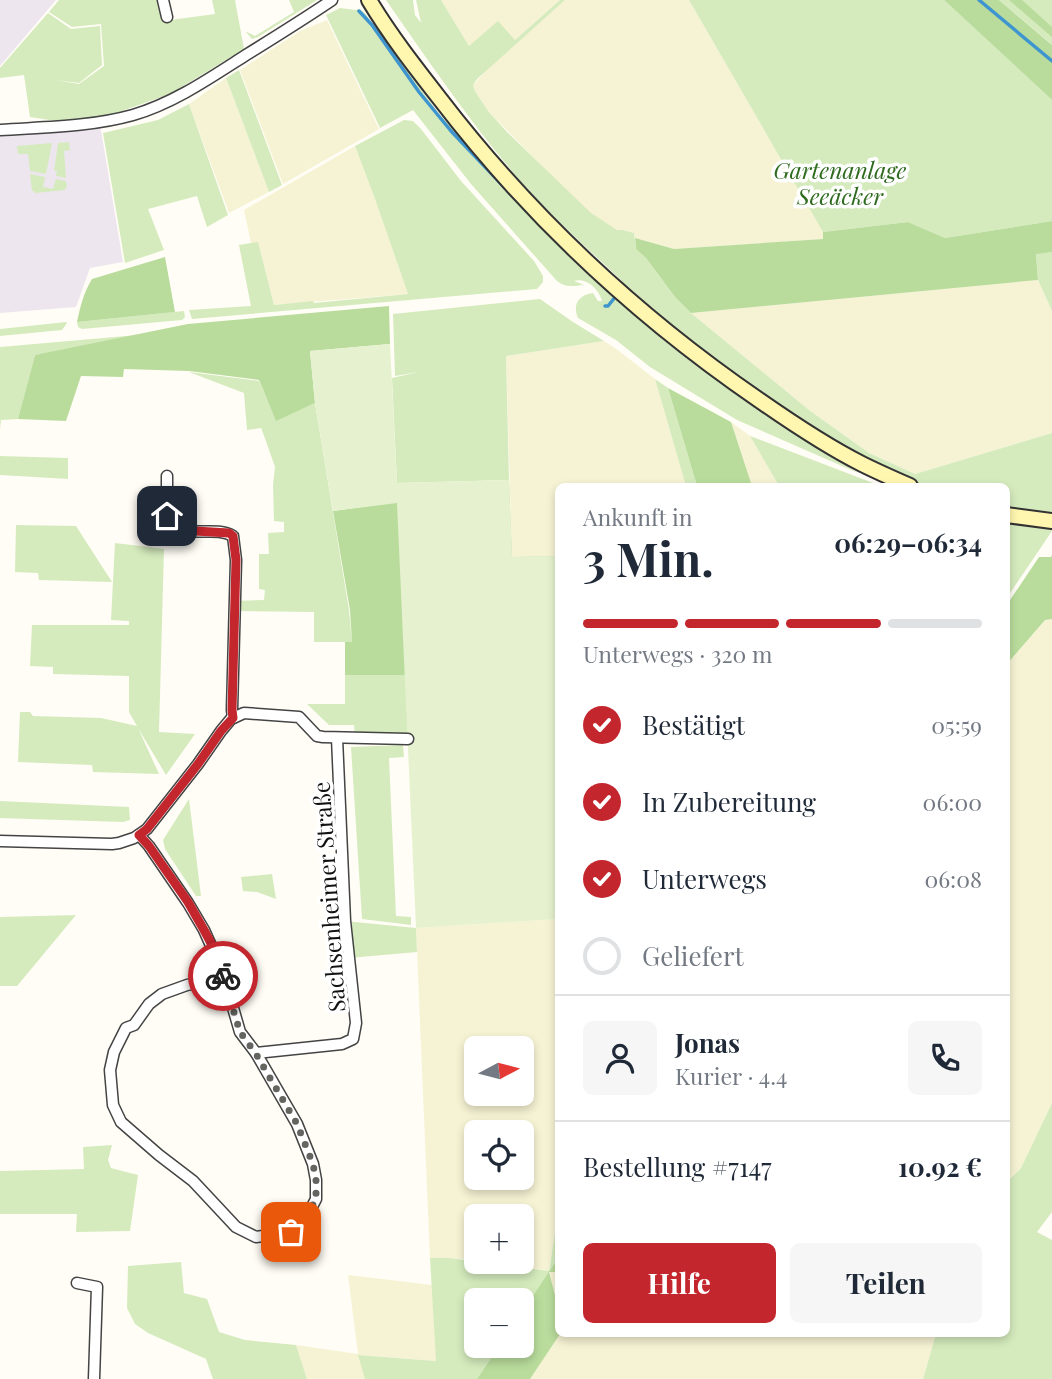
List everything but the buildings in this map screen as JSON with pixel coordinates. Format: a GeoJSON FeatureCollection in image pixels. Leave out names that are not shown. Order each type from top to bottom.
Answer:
{"type":"FeatureCollection","features":[{"type":"Feature","properties":{"kind":"main road"},"geometry":{"type":"LineString","coordinates":[[369,0],[405,54],[498,170],[557,232],[615,287],[721,374],[795,425],[862,464],[903,483]]}},
{"type":"Feature","properties":{"kind":"main road"},"geometry":{"type":"LineString","coordinates":[[1010,516],[1047,521]]}},
{"type":"Feature","properties":{"kind":"street"},"geometry":{"type":"LineString","coordinates":[[163,0],[167,17]]}},
{"type":"Feature","properties":{"kind":"street"},"geometry":{"type":"LineString","coordinates":[[0,130],[113,120],[153,108],[210,78],[332,0]]}},
{"type":"Feature","properties":{"kind":"street"},"geometry":{"type":"LineString","coordinates":[[167,476],[167,516],[172,527],[186,532],[222,532],[233,536],[236,560],[233,718]]}},
{"type":"Feature","properties":{"kind":"street"},"geometry":{"type":"LineString","coordinates":[[0,841],[112,844],[126,842],[147,829],[221,731],[233,718],[244,713],[299,716],[317,736],[408,740]]}},
{"type":"Feature","properties":{"kind":"street","name":"Sachsenheimer Straße"},"geometry":{"type":"LineString","coordinates":[[256,1054],[342,1044],[353,1039],[356,1023],[345,921],[337,738]]}},
{"type":"Feature","properties":{"kind":"street"},"geometry":{"type":"LineString","coordinates":[[139,835],[149,846],[211,943],[223,977],[240,1032],[297,1124],[313,1164],[316,1199],[306,1218],[291,1232],[256,1237],[236,1227],[193,1181],[121,1122],[113,1105],[110,1070],[114,1052],[126,1028],[134,1025],[153,999],[162,994],[223,977]]}},
{"type":"Feature","properties":{"kind":"street"},"geometry":{"type":"LineString","coordinates":[[77,1283],[97,1287],[94,1379]]}},
{"type":"Feature","properties":{"kind":"shaded area"},"geometry":{"type":"Polygon","coordinates":[[[0,0],[56,0],[0,66],[0,0]]]}},
{"type":"Feature","properties":{"kind":"shaded area"},"geometry":{"type":"Polygon","coordinates":[[[441,0],[560,0],[514,41],[469,46],[441,0]]]}},
{"type":"Feature","properties":{"kind":"shaded area"},"geometry":{"type":"Polygon","coordinates":[[[565,0],[689,0],[823,232],[824,239],[674,249],[635,238],[634,233],[617,230],[591,214],[573,198],[488,111],[473,85],[490,66],[565,0]]]}},
{"type":"Feature","properties":{"kind":"shaded area"},"geometry":{"type":"Polygon","coordinates":[[[327,20],[379,129],[283,184],[240,70],[300,31],[327,20]]]}},
{"type":"Feature","properties":{"kind":"shaded area"},"geometry":{"type":"Polygon","coordinates":[[[226,78],[269,192],[229,213],[189,104],[226,78]]]}},
{"type":"Feature","properties":{"kind":"shaded area"},"geometry":{"type":"Polygon","coordinates":[[[100,124],[123,262],[90,268],[76,307],[0,313],[0,125],[1,131],[100,124]]]}},
{"type":"Feature","properties":{"kind":"shaded area"},"geometry":{"type":"Polygon","coordinates":[[[355,146],[408,294],[274,305],[258,243],[251,243],[244,210],[355,146]]]}},
{"type":"Feature","properties":{"kind":"shaded area"},"geometry":{"type":"Polygon","coordinates":[[[1038,280],[1052,311],[1052,433],[915,474],[869,453],[809,410],[691,313],[1038,280]]]}},
{"type":"Feature","properties":{"kind":"shaded area"},"geometry":{"type":"Polygon","coordinates":[[[604,341],[619,351],[655,379],[685,483],[555,483],[555,556],[512,557],[506,356],[604,341]]]}},
{"type":"Feature","properties":{"kind":"shaded area"},"geometry":{"type":"Polygon","coordinates":[[[731,422],[750,436],[777,483],[751,483],[731,422]]]}},
{"type":"Feature","properties":{"kind":"shaded area"},"geometry":{"type":"Polygon","coordinates":[[[1052,619],[1052,1103],[1021,1168],[1010,1179],[1010,660],[1045,620],[1052,619]]]}},
{"type":"Feature","properties":{"kind":"shaded area"},"geometry":{"type":"Polygon","coordinates":[[[555,919],[555,1232],[549,1270],[555,1271],[555,1295],[549,1271],[534,1269],[534,1204],[464,1204],[464,1259],[430,1258],[416,928],[555,919]]]}},
{"type":"Feature","properties":{"kind":"shaded area"},"geometry":{"type":"Polygon","coordinates":[[[348,1275],[432,1285],[437,1361],[359,1355],[365,1379],[307,1379],[296,1345],[358,1354],[348,1275]]]}},
{"type":"Feature","properties":{"kind":"shaded area"},"geometry":{"type":"Polygon","coordinates":[[[558,1337],[935,1337],[923,1379],[530,1379],[558,1337]]]}},
{"type":"Feature","properties":{"kind":"green space"},"geometry":{"type":"Polygon","coordinates":[[[59,0],[157,0],[163,21],[215,14],[212,0],[235,0],[244,49],[170,94],[113,114],[63,122],[30,117],[24,75],[0,78],[0,68],[48,13],[71,29],[100,26],[102,65],[79,83],[55,80],[79,84],[104,66],[101,24],[72,27],[49,12],[59,0]]]}},
{"type":"Feature","properties":{"kind":"green space"},"geometry":{"type":"Polygon","coordinates":[[[289,0],[317,0],[252,39],[246,32],[255,36],[294,12],[289,0]]]}},
{"type":"Feature","properties":{"kind":"green space"},"geometry":{"type":"Polygon","coordinates":[[[386,0],[413,0],[415,15],[421,23],[416,0],[441,0],[469,46],[498,21],[515,40],[560,0],[565,0],[473,85],[488,111],[507,132],[591,213],[617,230],[634,233],[636,249],[691,313],[809,410],[869,453],[915,474],[1052,433],[1052,521],[1010,516],[1010,483],[904,483],[806,432],[615,287],[622,281],[524,185],[431,65],[386,0]]]}},
{"type":"Feature","properties":{"kind":"green space","name":"Gartenanlage Seeäcker"},"geometry":{"type":"Polygon","coordinates":[[[689,0],[944,0],[1052,100],[1052,221],[945,238],[908,222],[823,232],[689,0]]]}},
{"type":"Feature","properties":{"kind":"green space"},"geometry":{"type":"Polygon","coordinates":[[[944,0],[999,0],[1052,45],[1052,100],[944,0]]]}},
{"type":"Feature","properties":{"kind":"green space"},"geometry":{"type":"Polygon","coordinates":[[[999,0],[1052,0],[1052,45],[1049,42],[999,0]]]}},
{"type":"Feature","properties":{"kind":"green space"},"geometry":{"type":"Polygon","coordinates":[[[1009,0],[1022,0],[1052,27],[1052,37],[1009,0]]]}},
{"type":"Feature","properties":{"kind":"green space"},"geometry":{"type":"Polygon","coordinates":[[[340,8],[359,9],[364,12],[440,115],[491,170],[644,317],[645,324],[759,411],[858,473],[737,420],[650,367],[616,340],[578,318],[576,304],[581,298],[593,293],[598,301],[602,301],[595,288],[579,280],[574,281],[584,285],[563,285],[557,281],[471,184],[413,110],[380,128],[326,15],[340,8]]]}},
{"type":"Feature","properties":{"kind":"green space"},"geometry":{"type":"Polygon","coordinates":[[[239,70],[282,185],[269,192],[226,78],[239,70]]]}},
{"type":"Feature","properties":{"kind":"green space"},"geometry":{"type":"Polygon","coordinates":[[[189,104],[228,215],[207,227],[197,196],[148,209],[164,250],[125,263],[103,133],[158,120],[189,104]]]}},
{"type":"Feature","properties":{"kind":"green space"},"geometry":{"type":"Polygon","coordinates":[[[404,120],[413,121],[421,129],[461,181],[534,261],[543,276],[543,282],[537,289],[192,319],[189,310],[251,306],[239,245],[258,242],[274,305],[408,294],[355,146],[404,120]]]}},
{"type":"Feature","properties":{"kind":"green space"},"geometry":{"type":"Polygon","coordinates":[[[69,142],[70,150],[64,151],[66,178],[56,176],[57,171],[54,171],[58,143],[69,142]]]}},
{"type":"Feature","properties":{"kind":"green space"},"geometry":{"type":"Polygon","coordinates":[[[52,143],[46,174],[30,171],[28,154],[18,154],[17,146],[52,143]]]}},
{"type":"Feature","properties":{"kind":"green space"},"geometry":{"type":"Polygon","coordinates":[[[30,174],[45,177],[43,187],[53,189],[56,179],[66,181],[67,187],[65,190],[35,193],[32,191],[30,174]]]}},
{"type":"Feature","properties":{"kind":"green space"},"geometry":{"type":"Polygon","coordinates":[[[1052,221],[1052,252],[1036,254],[1038,280],[691,313],[636,249],[635,238],[674,249],[823,239],[823,232],[908,222],[945,238],[1052,221]]]}},
{"type":"Feature","properties":{"kind":"green space"},"geometry":{"type":"Polygon","coordinates":[[[1052,252],[1052,311],[1038,280],[1036,253],[1052,252]]]}},
{"type":"Feature","properties":{"kind":"green space"},"geometry":{"type":"Polygon","coordinates":[[[165,257],[175,312],[77,322],[92,279],[165,257]]]}},
{"type":"Feature","properties":{"kind":"green space"},"geometry":{"type":"Polygon","coordinates":[[[540,299],[604,341],[506,356],[509,480],[397,483],[392,378],[418,372],[395,376],[393,314],[540,299]]]}},
{"type":"Feature","properties":{"kind":"green space"},"geometry":{"type":"Polygon","coordinates":[[[389,306],[390,344],[310,351],[315,403],[276,421],[259,380],[189,371],[124,369],[123,377],[81,376],[66,421],[18,419],[35,355],[188,324],[389,306]]]}},
{"type":"Feature","properties":{"kind":"green space"},"geometry":{"type":"Polygon","coordinates":[[[184,311],[185,317],[182,320],[82,329],[77,322],[184,311]]]}},
{"type":"Feature","properties":{"kind":"green space"},"geometry":{"type":"Polygon","coordinates":[[[66,322],[62,330],[0,336],[0,329],[66,322]]]}},
{"type":"Feature","properties":{"kind":"green space"},"geometry":{"type":"Polygon","coordinates":[[[237,328],[35,355],[18,419],[1,420],[0,429],[0,347],[237,328]]]}},
{"type":"Feature","properties":{"kind":"green space"},"geometry":{"type":"Polygon","coordinates":[[[390,344],[397,483],[509,480],[512,557],[555,556],[555,919],[416,928],[397,503],[333,511],[315,403],[310,351],[390,344]]]}},
{"type":"Feature","properties":{"kind":"green space"},"geometry":{"type":"Polygon","coordinates":[[[189,372],[259,381],[276,420],[315,403],[352,642],[314,642],[314,612],[235,611],[235,601],[264,600],[265,590],[259,589],[259,554],[269,554],[268,533],[284,532],[284,522],[274,521],[275,467],[261,428],[247,430],[244,393],[189,372]]]}},
{"type":"Feature","properties":{"kind":"green space"},"geometry":{"type":"Polygon","coordinates":[[[655,379],[668,388],[696,483],[685,483],[655,379]]]}},
{"type":"Feature","properties":{"kind":"green space"},"geometry":{"type":"Polygon","coordinates":[[[668,388],[731,422],[751,483],[696,483],[668,388]]]}},
{"type":"Feature","properties":{"kind":"green space"},"geometry":{"type":"Polygon","coordinates":[[[750,436],[873,483],[777,483],[750,436]]]}},
{"type":"Feature","properties":{"kind":"green space"},"geometry":{"type":"Polygon","coordinates":[[[0,456],[68,458],[68,479],[0,475],[0,456]]]}},
{"type":"Feature","properties":{"kind":"green space"},"geometry":{"type":"Polygon","coordinates":[[[509,480],[512,557],[555,556],[555,560],[408,739],[406,675],[345,675],[345,642],[352,642],[350,610],[333,511],[397,502],[509,480]]]}},
{"type":"Feature","properties":{"kind":"green space"},"geometry":{"type":"Polygon","coordinates":[[[1010,524],[1052,531],[1010,593],[1010,524]]]}},
{"type":"Feature","properties":{"kind":"green space"},"geometry":{"type":"Polygon","coordinates":[[[16,525],[76,526],[112,582],[39,580],[38,573],[15,572],[16,525]]]}},
{"type":"Feature","properties":{"kind":"green space"},"geometry":{"type":"Polygon","coordinates":[[[115,543],[164,549],[159,732],[195,734],[166,775],[138,728],[159,774],[93,772],[92,765],[18,762],[20,712],[30,712],[33,716],[101,718],[137,726],[129,712],[129,676],[53,674],[53,667],[30,666],[32,625],[129,625],[129,621],[111,620],[115,543]]]}},
{"type":"Feature","properties":{"kind":"green space"},"geometry":{"type":"Polygon","coordinates":[[[1052,555],[1052,619],[1045,620],[1010,660],[1010,600],[1039,557],[1052,555]]]}},
{"type":"Feature","properties":{"kind":"green space"},"geometry":{"type":"Polygon","coordinates":[[[406,674],[408,739],[355,738],[354,725],[329,725],[307,704],[345,704],[345,675],[406,674]]]}},
{"type":"Feature","properties":{"kind":"green space"},"geometry":{"type":"Polygon","coordinates":[[[403,745],[404,757],[389,758],[396,916],[411,917],[411,925],[362,919],[351,747],[403,745]]]}},
{"type":"Feature","properties":{"kind":"green space"},"geometry":{"type":"Polygon","coordinates":[[[189,799],[201,896],[196,896],[165,849],[163,840],[189,799]]]}},
{"type":"Feature","properties":{"kind":"green space"},"geometry":{"type":"Polygon","coordinates":[[[0,801],[129,807],[130,820],[123,822],[0,818],[0,801]]]}},
{"type":"Feature","properties":{"kind":"green space"},"geometry":{"type":"Polygon","coordinates":[[[272,874],[276,899],[257,892],[243,891],[241,877],[272,874]]]}},
{"type":"Feature","properties":{"kind":"green space"},"geometry":{"type":"Polygon","coordinates":[[[76,915],[17,986],[0,986],[0,917],[76,915]]]}},
{"type":"Feature","properties":{"kind":"green space"},"geometry":{"type":"Polygon","coordinates":[[[345,921],[416,928],[417,952],[349,958],[345,921]]]}},
{"type":"Feature","properties":{"kind":"green space"},"geometry":{"type":"Polygon","coordinates":[[[1052,1103],[1052,1212],[1037,1232],[1052,1240],[1052,1379],[923,1379],[935,1337],[1010,1337],[1010,1179],[1021,1168],[1052,1103]]]}},
{"type":"Feature","properties":{"kind":"green space"},"geometry":{"type":"Polygon","coordinates":[[[112,1145],[108,1160],[111,1168],[138,1175],[130,1231],[76,1232],[77,1214],[0,1214],[0,1171],[84,1169],[83,1147],[112,1145]]]}},
{"type":"Feature","properties":{"kind":"green space"},"geometry":{"type":"Polygon","coordinates":[[[555,1232],[555,1262],[534,1294],[534,1288],[464,1288],[464,1358],[491,1358],[477,1379],[365,1379],[358,1355],[436,1361],[430,1258],[464,1260],[464,1274],[534,1274],[534,1269],[549,1271],[555,1232]]]}},
{"type":"Feature","properties":{"kind":"green space"},"geometry":{"type":"Polygon","coordinates":[[[181,1262],[184,1293],[207,1299],[219,1332],[245,1340],[296,1345],[307,1379],[213,1379],[206,1359],[148,1333],[135,1324],[127,1308],[128,1266],[181,1262]]]}},
{"type":"Feature","properties":{"kind":"green space"},"geometry":{"type":"Polygon","coordinates":[[[555,1262],[555,1272],[549,1272],[555,1295],[555,1337],[558,1337],[530,1379],[477,1379],[491,1358],[534,1358],[534,1294],[555,1262]]]}},
{"type":"Feature","properties":{"kind":"waterway"},"geometry":{"type":"LineString","coordinates":[[979,0],[1052,61]]}},
{"type":"Feature","properties":{"kind":"waterway"},"geometry":{"type":"LineString","coordinates":[[359,11],[451,131],[526,210]]}},
{"type":"Feature","properties":{"kind":"waterway"},"geometry":{"type":"LineString","coordinates":[[605,306],[616,296]]}},
{"type":"Feature","properties":{"kind":"way so far"},"geometry":{"type":"LineString","coordinates":[[223,976],[240,1032],[297,1124],[313,1164],[316,1199],[306,1218],[291,1232]]}},
{"type":"Feature","properties":{"kind":"route"},"geometry":{"type":"LineString","coordinates":[[167,516],[168,522],[178,530],[229,533],[233,536],[236,560],[233,718],[147,829],[139,835],[188,902],[211,943],[223,976]]}}]}
